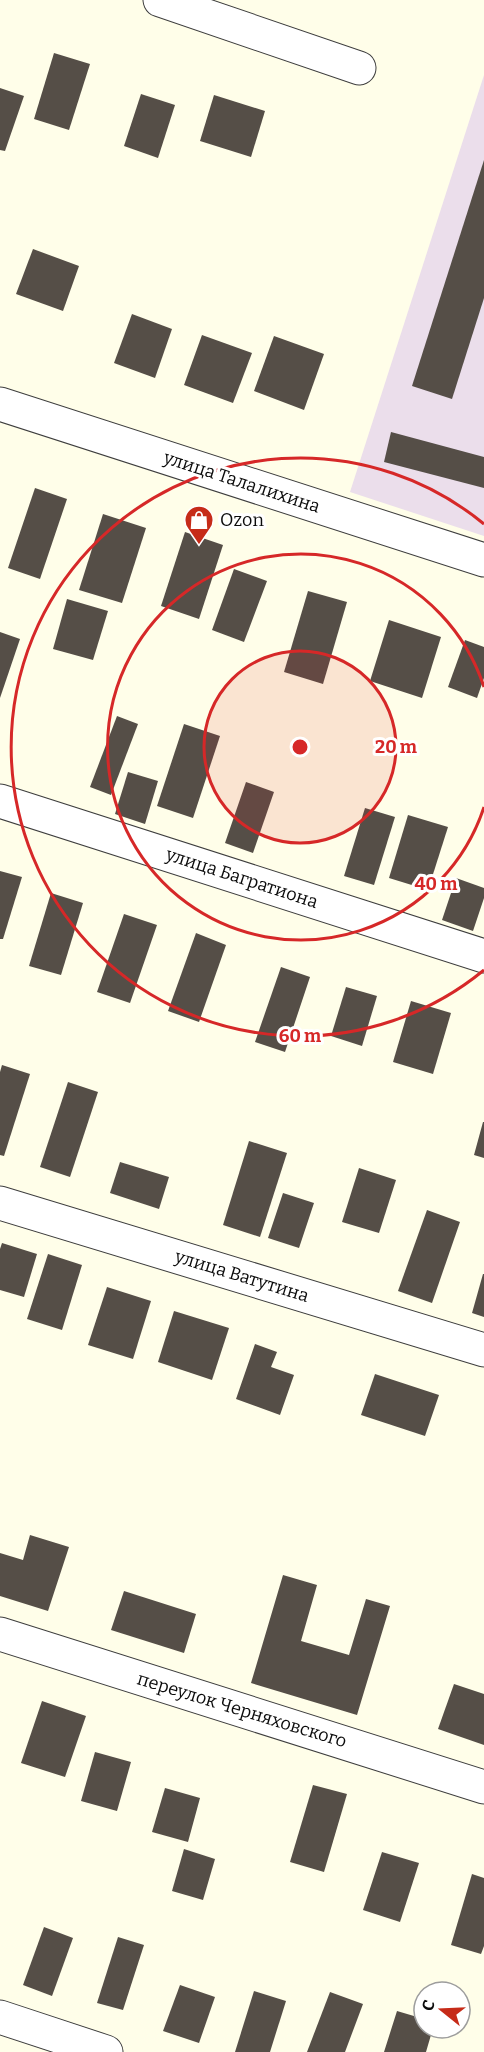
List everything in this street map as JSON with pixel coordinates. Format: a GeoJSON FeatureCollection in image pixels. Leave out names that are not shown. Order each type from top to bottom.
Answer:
{"type":"FeatureCollection","features":[{"type":"Feature","properties":{"kind":"street"},"geometry":{"type":"LineString","coordinates":[[160,0],[359,68]]}},
{"type":"Feature","properties":{"kind":"street","name":"улица Талалихина"},"geometry":{"type":"LineString","coordinates":[[0,404],[484,560]]}},
{"type":"Feature","properties":{"kind":"street","name":"улица Багратиона"},"geometry":{"type":"LineString","coordinates":[[0,801],[484,956]]}},
{"type":"Feature","properties":{"kind":"street","name":"улица Ватутина"},"geometry":{"type":"LineString","coordinates":[[0,1203],[484,1350]]}},
{"type":"Feature","properties":{"kind":"street","name":"переулок Черняховского"},"geometry":{"type":"LineString","coordinates":[[0,1634],[484,1786]]}},
{"type":"Feature","properties":{"kind":"street"},"geometry":{"type":"LineString","coordinates":[[0,2017],[106,2052]]}},
{"type":"Feature","properties":{"kind":"shaded area"},"geometry":{"type":"Polygon","coordinates":[[[484,75],[484,536],[350,492],[484,75]]]}},
{"type":"Feature","properties":{"kind":"building"},"geometry":{"type":"Polygon","coordinates":[[[54,53],[90,64],[69,130],[34,119],[54,53]]]}},
{"type":"Feature","properties":{"kind":"building"},"geometry":{"type":"Polygon","coordinates":[[[0,88],[24,96],[5,151],[0,150],[0,88]]]}},
{"type":"Feature","properties":{"kind":"building"},"geometry":{"type":"Polygon","coordinates":[[[141,94],[175,105],[158,158],[124,146],[141,94]]]}},
{"type":"Feature","properties":{"kind":"building"},"geometry":{"type":"Polygon","coordinates":[[[214,95],[265,111],[251,157],[200,141],[214,95]]]}},
{"type":"Feature","properties":{"kind":"building"},"geometry":{"type":"Polygon","coordinates":[[[484,160],[484,298],[452,399],[412,386],[484,160]]]}},
{"type":"Feature","properties":{"kind":"building"},"geometry":{"type":"Polygon","coordinates":[[[33,249],[79,266],[63,311],[16,294],[33,249]]]}},
{"type":"Feature","properties":{"kind":"building"},"geometry":{"type":"Polygon","coordinates":[[[132,314],[172,329],[155,378],[114,363],[132,314]]]}},
{"type":"Feature","properties":{"kind":"building"},"geometry":{"type":"Polygon","coordinates":[[[202,335],[252,353],[233,403],[184,385],[202,335]]]}},
{"type":"Feature","properties":{"kind":"building"},"geometry":{"type":"Polygon","coordinates":[[[274,336],[324,354],[304,410],[254,391],[274,336]]]}},
{"type":"Feature","properties":{"kind":"building"},"geometry":{"type":"Polygon","coordinates":[[[391,432],[484,457],[484,488],[384,462],[391,432]]]}},
{"type":"Feature","properties":{"kind":"building"},"geometry":{"type":"Polygon","coordinates":[[[35,488],[67,499],[40,579],[8,568],[35,488]]]}},
{"type":"Feature","properties":{"kind":"building"},"geometry":{"type":"Polygon","coordinates":[[[103,514],[146,528],[122,603],[79,590],[103,514]]]}},
{"type":"Feature","properties":{"kind":"building"},"geometry":{"type":"Polygon","coordinates":[[[185,532],[223,545],[199,619],[161,606],[185,532]]]}},
{"type":"Feature","properties":{"kind":"building"},"geometry":{"type":"Polygon","coordinates":[[[234,569],[267,581],[244,642],[212,630],[234,569]]]}},
{"type":"Feature","properties":{"kind":"building"},"geometry":{"type":"Polygon","coordinates":[[[308,591],[347,602],[323,684],[284,672],[308,591]]]}},
{"type":"Feature","properties":{"kind":"building"},"geometry":{"type":"Polygon","coordinates":[[[67,599],[108,611],[93,660],[53,649],[67,599]]]}},
{"type":"Feature","properties":{"kind":"building"},"geometry":{"type":"Polygon","coordinates":[[[389,620],[441,637],[422,698],[370,681],[389,620]]]}},
{"type":"Feature","properties":{"kind":"building"},"geometry":{"type":"Polygon","coordinates":[[[0,632],[20,639],[0,698],[0,632]]]}},
{"type":"Feature","properties":{"kind":"building"},"geometry":{"type":"Polygon","coordinates":[[[465,640],[484,647],[484,678],[477,698],[448,687],[465,640]]]}},
{"type":"Feature","properties":{"kind":"building"},"geometry":{"type":"Polygon","coordinates":[[[117,716],[138,724],[111,795],[90,787],[117,716]]]}},
{"type":"Feature","properties":{"kind":"building"},"geometry":{"type":"Polygon","coordinates":[[[184,724],[220,736],[193,818],[157,806],[184,724]]]}},
{"type":"Feature","properties":{"kind":"building"},"geometry":{"type":"Polygon","coordinates":[[[128,772],[158,781],[145,824],[115,814],[128,772]]]}},
{"type":"Feature","properties":{"kind":"building"},"geometry":{"type":"Polygon","coordinates":[[[246,782],[274,792],[253,853],[225,843],[246,782]]]}},
{"type":"Feature","properties":{"kind":"building"},"geometry":{"type":"Polygon","coordinates":[[[365,808],[395,817],[374,885],[344,876],[365,808]]]}},
{"type":"Feature","properties":{"kind":"building"},"geometry":{"type":"Polygon","coordinates":[[[408,815],[448,827],[428,890],[389,878],[408,815]]]}},
{"type":"Feature","properties":{"kind":"building"},"geometry":{"type":"Polygon","coordinates":[[[0,871],[22,877],[3,939],[0,939],[0,871]]]}},
{"type":"Feature","properties":{"kind":"building"},"geometry":{"type":"Polygon","coordinates":[[[456,878],[484,888],[484,898],[473,931],[442,920],[456,878]]]}},
{"type":"Feature","properties":{"kind":"building"},"geometry":{"type":"Polygon","coordinates":[[[51,893],[83,903],[61,975],[29,966],[51,893]]]}},
{"type":"Feature","properties":{"kind":"building"},"geometry":{"type":"Polygon","coordinates":[[[124,914],[157,925],[130,1003],[97,992],[124,914]]]}},
{"type":"Feature","properties":{"kind":"building"},"geometry":{"type":"Polygon","coordinates":[[[196,933],[226,945],[199,1022],[168,1011],[196,933]]]}},
{"type":"Feature","properties":{"kind":"building"},"geometry":{"type":"Polygon","coordinates":[[[281,967],[310,977],[285,1052],[255,1042],[281,967]]]}},
{"type":"Feature","properties":{"kind":"building"},"geometry":{"type":"Polygon","coordinates":[[[346,987],[377,996],[362,1046],[331,1036],[346,987]]]}},
{"type":"Feature","properties":{"kind":"building"},"geometry":{"type":"Polygon","coordinates":[[[411,1001],[451,1013],[433,1074],[393,1062],[411,1001]]]}},
{"type":"Feature","properties":{"kind":"building"},"geometry":{"type":"Polygon","coordinates":[[[2,1065],[30,1074],[4,1156],[0,1155],[0,1072],[2,1065]]]}},
{"type":"Feature","properties":{"kind":"building"},"geometry":{"type":"Polygon","coordinates":[[[68,1082],[98,1092],[70,1177],[40,1167],[68,1082]]]}},
{"type":"Feature","properties":{"kind":"building"},"geometry":{"type":"Polygon","coordinates":[[[484,1122],[484,1158],[474,1155],[484,1122]]]}},
{"type":"Feature","properties":{"kind":"building"},"geometry":{"type":"Polygon","coordinates":[[[249,1141],[287,1153],[260,1237],[223,1225],[249,1141]]]}},
{"type":"Feature","properties":{"kind":"building"},"geometry":{"type":"Polygon","coordinates":[[[120,1162],[169,1177],[159,1209],[110,1193],[120,1162]]]}},
{"type":"Feature","properties":{"kind":"building"},"geometry":{"type":"Polygon","coordinates":[[[359,1168],[396,1180],[379,1233],[342,1222],[359,1168]]]}},
{"type":"Feature","properties":{"kind":"building"},"geometry":{"type":"Polygon","coordinates":[[[283,1193],[314,1203],[299,1248],[268,1238],[283,1193]]]}},
{"type":"Feature","properties":{"kind":"building"},"geometry":{"type":"Polygon","coordinates":[[[427,1210],[460,1222],[432,1303],[398,1291],[427,1210]]]}},
{"type":"Feature","properties":{"kind":"building"},"geometry":{"type":"Polygon","coordinates":[[[2,1243],[37,1254],[24,1297],[0,1290],[2,1243]]]}},
{"type":"Feature","properties":{"kind":"building"},"geometry":{"type":"Polygon","coordinates":[[[48,1254],[82,1265],[62,1330],[27,1319],[48,1254]]]}},
{"type":"Feature","properties":{"kind":"building"},"geometry":{"type":"Polygon","coordinates":[[[484,1274],[484,1317],[472,1313],[484,1274]]]}},
{"type":"Feature","properties":{"kind":"building"},"geometry":{"type":"Polygon","coordinates":[[[107,1287],[151,1301],[133,1359],[88,1345],[107,1287]]]}},
{"type":"Feature","properties":{"kind":"building"},"geometry":{"type":"Polygon","coordinates":[[[174,1311],[229,1328],[212,1380],[158,1362],[174,1311]]]}},
{"type":"Feature","properties":{"kind":"building"},"geometry":{"type":"Polygon","coordinates":[[[255,1344],[277,1352],[271,1367],[294,1375],[280,1415],[236,1399],[255,1344]]]}},
{"type":"Feature","properties":{"kind":"building"},"geometry":{"type":"Polygon","coordinates":[[[375,1374],[439,1395],[425,1436],[361,1415],[375,1374]]]}},
{"type":"Feature","properties":{"kind":"building"},"geometry":{"type":"Polygon","coordinates":[[[30,1535],[69,1547],[48,1611],[0,1596],[0,1553],[23,1560],[30,1535]]]}},
{"type":"Feature","properties":{"kind":"building"},"geometry":{"type":"Polygon","coordinates":[[[283,1575],[317,1585],[301,1641],[349,1655],[366,1599],[390,1606],[357,1715],[251,1683],[283,1575]]]}},
{"type":"Feature","properties":{"kind":"building"},"geometry":{"type":"Polygon","coordinates":[[[124,1591],[196,1614],[184,1653],[111,1630],[124,1591]]]}},
{"type":"Feature","properties":{"kind":"building"},"geometry":{"type":"Polygon","coordinates":[[[454,1684],[484,1694],[484,1745],[438,1729],[454,1684]]]}},
{"type":"Feature","properties":{"kind":"building"},"geometry":{"type":"Polygon","coordinates":[[[42,1701],[86,1716],[65,1777],[21,1763],[42,1701]]]}},
{"type":"Feature","properties":{"kind":"building"},"geometry":{"type":"Polygon","coordinates":[[[95,1752],[131,1762],[117,1811],[81,1801],[95,1752]]]}},
{"type":"Feature","properties":{"kind":"building"},"geometry":{"type":"Polygon","coordinates":[[[313,1785],[347,1794],[324,1872],[290,1862],[313,1785]]]}},
{"type":"Feature","properties":{"kind":"building"},"geometry":{"type":"Polygon","coordinates":[[[165,1788],[200,1798],[188,1842],[152,1832],[165,1788]]]}},
{"type":"Feature","properties":{"kind":"building"},"geometry":{"type":"Polygon","coordinates":[[[184,1849],[215,1859],[203,1900],[172,1891],[184,1849]]]}},
{"type":"Feature","properties":{"kind":"building"},"geometry":{"type":"Polygon","coordinates":[[[382,1852],[419,1863],[400,1922],[363,1910],[382,1852]]]}},
{"type":"Feature","properties":{"kind":"building"},"geometry":{"type":"Polygon","coordinates":[[[472,1874],[484,1878],[484,1946],[481,1954],[451,1945],[472,1874]]]}},
{"type":"Feature","properties":{"kind":"building"},"geometry":{"type":"Polygon","coordinates":[[[44,1927],[73,1938],[52,1996],[23,1985],[44,1927]]]}},
{"type":"Feature","properties":{"kind":"building"},"geometry":{"type":"Polygon","coordinates":[[[118,1937],[144,1945],[123,2010],[97,2003],[118,1937]]]}},
{"type":"Feature","properties":{"kind":"building"},"geometry":{"type":"Polygon","coordinates":[[[180,1985],[215,1997],[199,2043],[163,2031],[180,1985]]]}},
{"type":"Feature","properties":{"kind":"building"},"geometry":{"type":"Polygon","coordinates":[[[254,1991],[286,2001],[270,2052],[235,2052],[254,1991]]]}},
{"type":"Feature","properties":{"kind":"building"},"geometry":{"type":"Polygon","coordinates":[[[330,1992],[363,2004],[345,2052],[307,2052],[330,1992]]]}},
{"type":"Feature","properties":{"kind":"building"},"geometry":{"type":"Polygon","coordinates":[[[397,2011],[412,2015],[412,2040],[430,2040],[426,2052],[384,2052],[397,2011]]]}},
{"type":"Feature","properties":{"kind":"place","name":"Ozon"},"geometry":{"type":"Point","coordinates":[199,546]}}]}
